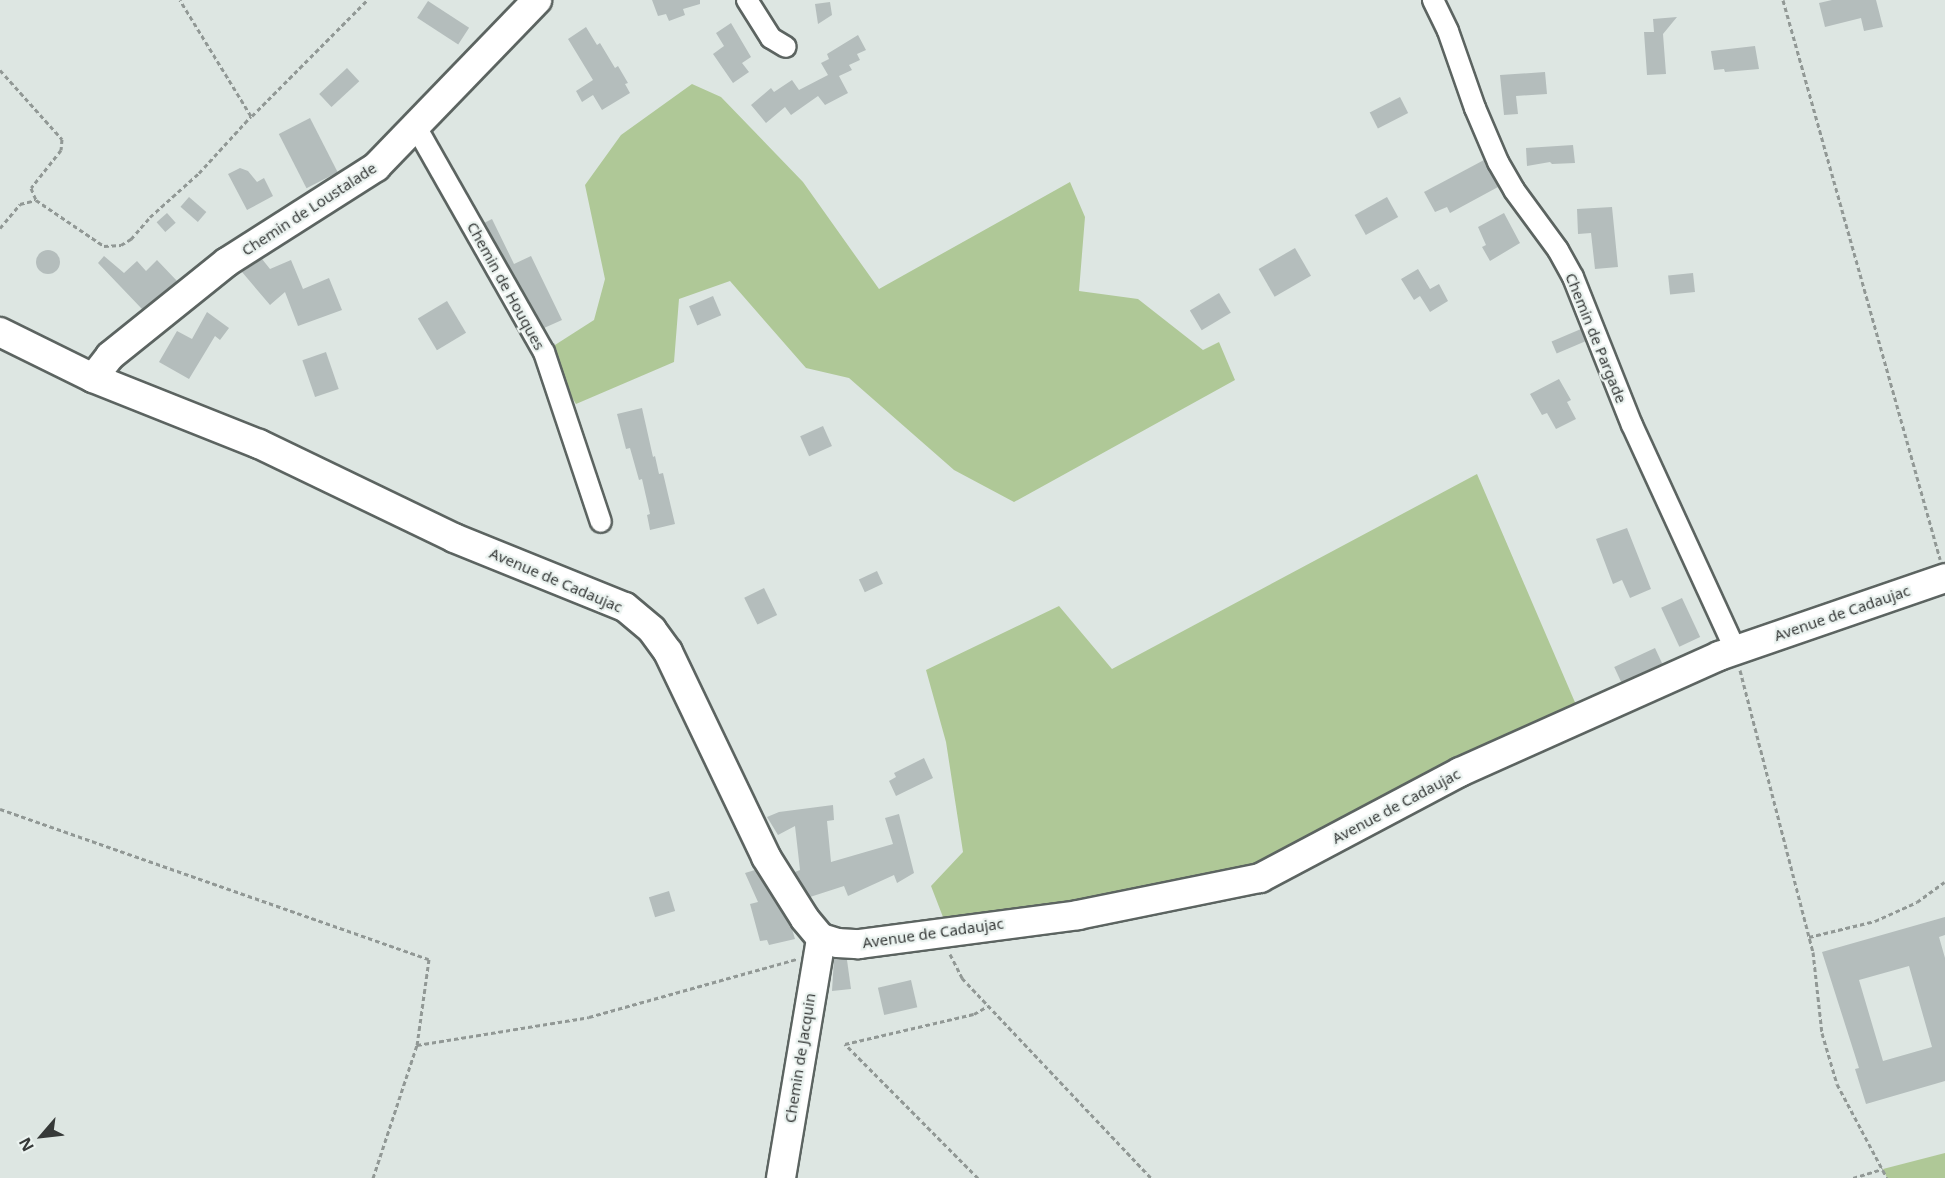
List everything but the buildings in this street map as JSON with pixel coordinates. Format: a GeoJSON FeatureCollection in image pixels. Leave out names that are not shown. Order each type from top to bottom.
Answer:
{"type":"FeatureCollection","features":[{"type":"Feature","properties":{"kind":"street","name":"Chemin de Loustalade"},"geometry":{"type":"LineString","coordinates":[[93,378],[110,356],[227,262],[376,167],[537,0]]}},
{"type":"Feature","properties":{"kind":"street"},"geometry":{"type":"LineString","coordinates":[[747,0],[771,38],[786,47]]}},
{"type":"Feature","properties":{"kind":"street","name":"Chemin de Pargade"},"geometry":{"type":"LineString","coordinates":[[1433,0],[1448,31],[1475,108],[1498,162],[1514,190],[1558,250],[1573,277],[1632,425],[1735,649]]}},
{"type":"Feature","properties":{"kind":"street","name":"Chemin de Houques"},"geometry":{"type":"LineString","coordinates":[[416,127],[544,352],[601,522]]}},
{"type":"Feature","properties":{"kind":"street","name":"Avenue de Cadaujac"},"geometry":{"type":"LineString","coordinates":[[0,332],[93,378],[259,444],[454,538],[625,607],[652,630],[668,652],[766,857],[820,941],[859,944],[1078,915],[1260,878],[1460,772],[1735,649],[1945,578]]}},
{"type":"Feature","properties":{"kind":"street","name":"Chemin de Jacquin"},"geometry":{"type":"LineString","coordinates":[[781,1178],[820,941]]}},
{"type":"Feature","properties":{"kind":"path"},"geometry":{"type":"LineString","coordinates":[[180,0],[251,116]]}},
{"type":"Feature","properties":{"kind":"path"},"geometry":{"type":"LineString","coordinates":[[0,70],[62,139],[61,150],[31,188],[36,200],[104,246],[121,245],[131,240],[150,217],[199,173],[251,116],[367,0]]}},
{"type":"Feature","properties":{"kind":"path"},"geometry":{"type":"LineString","coordinates":[[1783,0],[1945,578]]}},
{"type":"Feature","properties":{"kind":"path"},"geometry":{"type":"LineString","coordinates":[[0,228],[20,204],[36,200]]}},
{"type":"Feature","properties":{"kind":"path"},"geometry":{"type":"LineString","coordinates":[[1735,649],[1814,952],[1822,1033],[1837,1084],[1887,1178]]}},
{"type":"Feature","properties":{"kind":"path"},"geometry":{"type":"LineString","coordinates":[[0,808],[429,958],[417,1045],[373,1178]]}},
{"type":"Feature","properties":{"kind":"path"},"geometry":{"type":"LineString","coordinates":[[1809,938],[1875,921],[1917,902],[1945,882]]}},
{"type":"Feature","properties":{"kind":"path"},"geometry":{"type":"LineString","coordinates":[[417,1045],[589,1017],[798,958],[820,941]]}},
{"type":"Feature","properties":{"kind":"path"},"geometry":{"type":"LineString","coordinates":[[948,953],[962,978],[1151,1178]]}},
{"type":"Feature","properties":{"kind":"path"},"geometry":{"type":"LineString","coordinates":[[978,1178],[845,1044],[974,1014],[988,1006]]}},
{"type":"Feature","properties":{"kind":"path"},"geometry":{"type":"LineString","coordinates":[[1853,1178],[1883,1169]]}},
{"type":"Feature","properties":{"kind":"green space"},"geometry":{"type":"Polygon","coordinates":[[[692,84],[721,97],[803,182],[879,289],[1070,182],[1085,217],[1079,291],[1138,299],[1203,350],[1219,342],[1235,380],[1014,502],[954,470],[849,378],[806,368],[730,281],[679,299],[674,362],[576,404],[544,352],[594,320],[605,279],[585,185],[621,135],[692,84]]]}},
{"type":"Feature","properties":{"kind":"green space"},"geometry":{"type":"Polygon","coordinates":[[[1477,474],[1583,721],[1235,879],[948,930],[931,886],[963,852],[946,742],[926,670],[1059,606],[1112,669],[1477,474]]]}},
{"type":"Feature","properties":{"kind":"green space"},"geometry":{"type":"Polygon","coordinates":[[[1945,1153],[1945,1178],[1887,1178],[1883,1169],[1945,1153]]]}}]}
